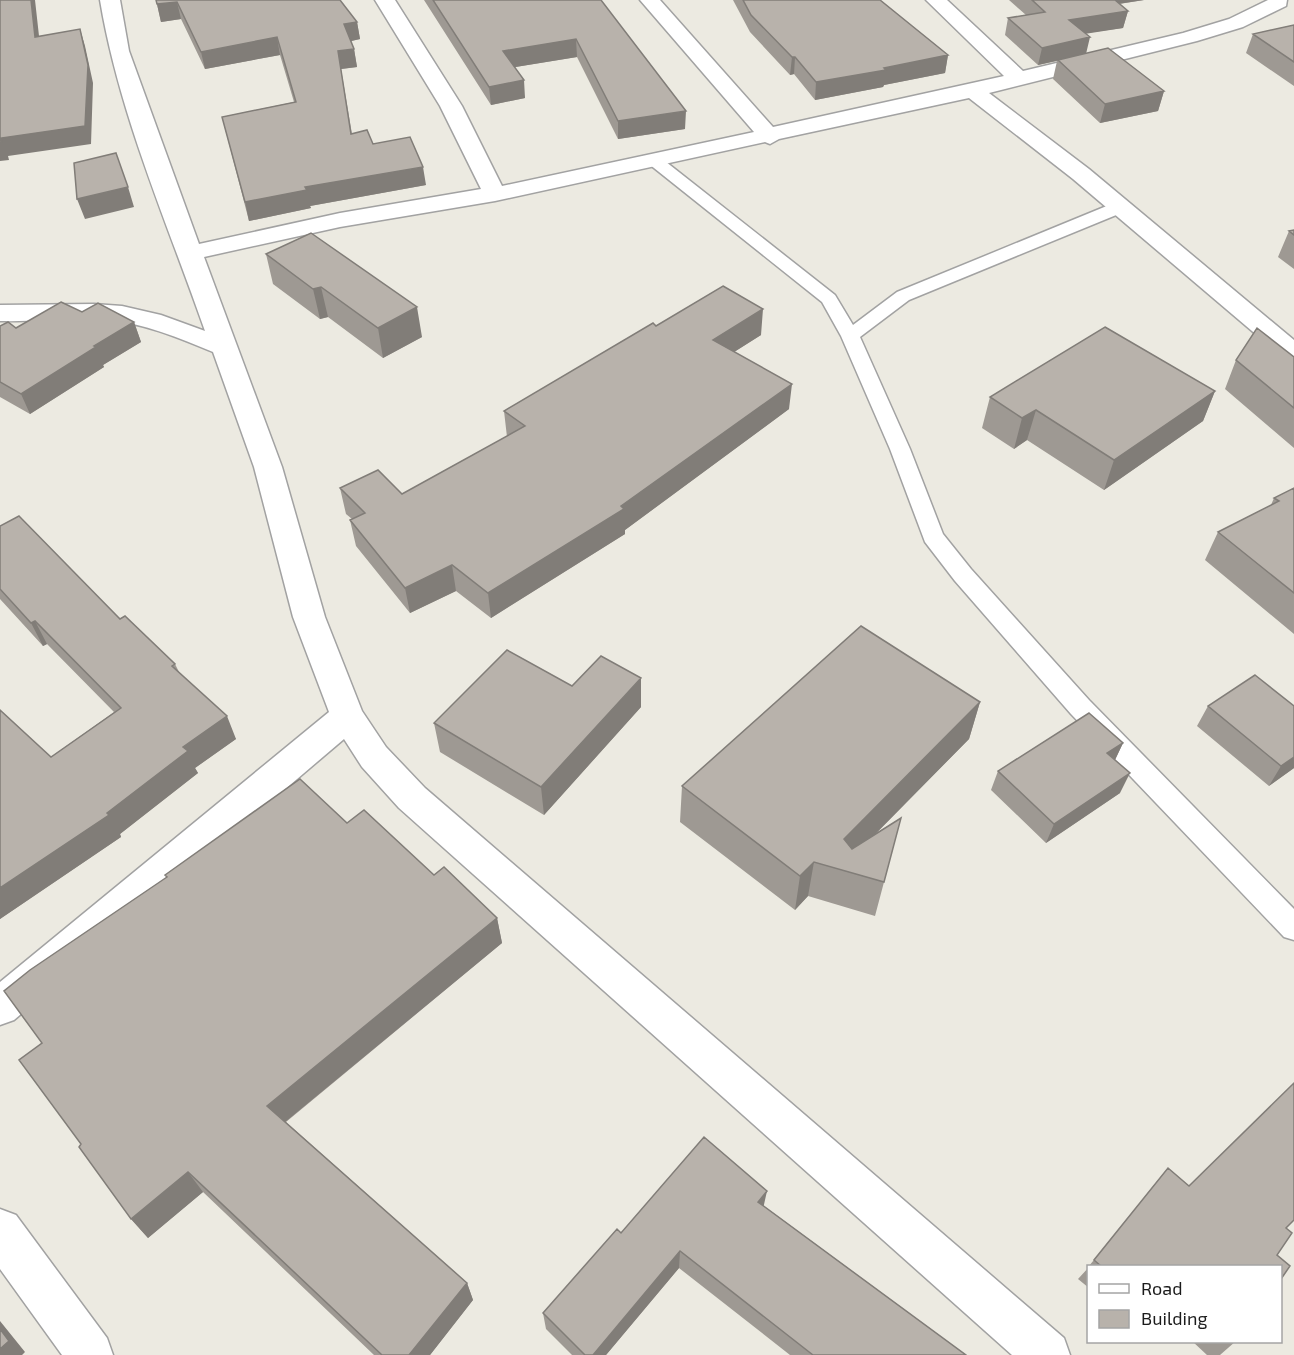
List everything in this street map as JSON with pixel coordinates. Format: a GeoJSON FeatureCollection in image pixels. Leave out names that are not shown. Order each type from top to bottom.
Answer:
{"type":"FeatureCollection","features":[{"type":"Feature","properties":{"kind":"street"},"geometry":{"type":"LineString","coordinates":[[110,0],[119,51],[146,133],[268,467],[309,617],[347,716],[374,757],[412,798],[1047,1355]]}},
{"type":"Feature","properties":{"kind":"street"},"geometry":{"type":"LineString","coordinates":[[385,0],[451,106],[495,194]]}},
{"type":"Feature","properties":{"kind":"street"},"geometry":{"type":"LineString","coordinates":[[650,0],[770,137]]}},
{"type":"Feature","properties":{"kind":"street"},"geometry":{"type":"LineString","coordinates":[[936,0],[1018,78]]}},
{"type":"Feature","properties":{"kind":"street"},"geometry":{"type":"LineString","coordinates":[[190,253],[340,220],[495,194],[655,161],[973,91],[1018,78],[1166,44],[1224,27],[1283,5]]}},
{"type":"Feature","properties":{"kind":"street"},"geometry":{"type":"LineString","coordinates":[[973,91],[1081,174],[1294,353]]}},
{"type":"Feature","properties":{"kind":"street"},"geometry":{"type":"LineString","coordinates":[[0,313],[106,311],[135,316],[173,327],[223,347]]}},
{"type":"Feature","properties":{"kind":"street"},"geometry":{"type":"LineString","coordinates":[[0,1007],[347,716]]}},
{"type":"Feature","properties":{"kind":"street"},"geometry":{"type":"LineString","coordinates":[[0,1231],[90,1355]]}},
{"type":"Feature","properties":{"kind":"lane"},"geometry":{"type":"LineString","coordinates":[[655,161],[829,299],[850,336],[900,449],[933,537],[963,576],[1080,707],[1294,928]]}},
{"type":"Feature","properties":{"kind":"lane"},"geometry":{"type":"LineString","coordinates":[[850,336],[903,296],[1120,207]]}},
{"type":"Feature","properties":{"kind":"building"},"geometry":{"type":"Polygon","coordinates":[[[0,0],[31,0],[35,37],[80,29],[88,65],[85,126],[1,138],[2,142],[0,142],[0,0]]]}},
{"type":"Feature","properties":{"kind":"building"},"geometry":{"type":"Polygon","coordinates":[[[156,0],[340,0],[357,22],[344,24],[354,49],[338,51],[351,134],[367,130],[373,144],[410,137],[423,167],[305,187],[307,190],[245,202],[222,117],[296,102],[277,37],[201,52],[177,2],[157,4],[156,0]]]}},
{"type":"Feature","properties":{"kind":"building"},"geometry":{"type":"Polygon","coordinates":[[[433,0],[601,0],[686,111],[618,121],[576,39],[503,51],[524,80],[489,87],[433,0]]]}},
{"type":"Feature","properties":{"kind":"building"},"geometry":{"type":"Polygon","coordinates":[[[743,0],[880,0],[948,55],[884,68],[886,70],[816,82],[795,57],[792,57],[751,15],[743,0]]]}},
{"type":"Feature","properties":{"kind":"building"},"geometry":{"type":"Polygon","coordinates":[[[1032,0],[1115,0],[1128,11],[1069,20],[1090,37],[1042,48],[1008,18],[1045,12],[1032,0]]]}},
{"type":"Feature","properties":{"kind":"building"},"geometry":{"type":"Polygon","coordinates":[[[1294,25],[1294,62],[1253,34],[1294,25]]]}},
{"type":"Feature","properties":{"kind":"building"},"geometry":{"type":"Polygon","coordinates":[[[1108,48],[1164,91],[1105,104],[1058,60],[1108,48]]]}},
{"type":"Feature","properties":{"kind":"building"},"geometry":{"type":"Polygon","coordinates":[[[116,153],[128,187],[77,199],[74,163],[116,153]]]}},
{"type":"Feature","properties":{"kind":"building"},"geometry":{"type":"Polygon","coordinates":[[[311,233],[417,307],[378,328],[321,287],[313,289],[266,254],[311,233]]]}},
{"type":"Feature","properties":{"kind":"building"},"geometry":{"type":"Polygon","coordinates":[[[723,286],[763,309],[713,340],[792,384],[621,506],[624,509],[488,593],[452,565],[405,588],[350,520],[365,513],[340,488],[378,470],[402,494],[525,426],[504,411],[653,323],[656,326],[723,286]]]}},
{"type":"Feature","properties":{"kind":"building"},"geometry":{"type":"Polygon","coordinates":[[[61,302],[82,312],[98,303],[134,322],[21,394],[0,382],[0,326],[8,322],[16,328],[61,302]]]}},
{"type":"Feature","properties":{"kind":"building"},"geometry":{"type":"Polygon","coordinates":[[[1105,327],[1215,391],[1114,460],[1036,410],[1022,418],[990,397],[1105,327]]]}},
{"type":"Feature","properties":{"kind":"building"},"geometry":{"type":"Polygon","coordinates":[[[1257,328],[1294,357],[1294,408],[1236,360],[1257,328]]]}},
{"type":"Feature","properties":{"kind":"building"},"geometry":{"type":"Polygon","coordinates":[[[1294,488],[1294,593],[1218,532],[1279,501],[1274,498],[1294,488]]]}},
{"type":"Feature","properties":{"kind":"building"},"geometry":{"type":"Polygon","coordinates":[[[19,516],[120,619],[125,616],[175,664],[172,666],[227,716],[183,747],[188,751],[107,813],[109,815],[0,888],[0,710],[51,757],[121,708],[35,621],[31,623],[0,589],[0,526],[19,516]]]}},
{"type":"Feature","properties":{"kind":"building"},"geometry":{"type":"Polygon","coordinates":[[[861,626],[980,702],[844,839],[852,849],[901,818],[884,882],[814,862],[800,876],[682,786],[861,626]]]}},
{"type":"Feature","properties":{"kind":"building"},"geometry":{"type":"Polygon","coordinates":[[[507,650],[572,686],[601,656],[641,678],[541,787],[434,723],[507,650]]]}},
{"type":"Feature","properties":{"kind":"building"},"geometry":{"type":"Polygon","coordinates":[[[1255,675],[1294,706],[1294,757],[1281,766],[1208,706],[1255,675]]]}},
{"type":"Feature","properties":{"kind":"building"},"geometry":{"type":"Polygon","coordinates":[[[1089,713],[1123,743],[1107,753],[1130,773],[1054,824],[998,771],[1089,713]]]}},
{"type":"Feature","properties":{"kind":"building"},"geometry":{"type":"Polygon","coordinates":[[[300,779],[347,823],[364,810],[434,875],[444,867],[497,918],[267,1106],[467,1283],[409,1355],[382,1355],[188,1172],[131,1219],[79,1147],[81,1144],[19,1060],[42,1043],[4,991],[30,970],[167,877],[165,875],[300,779]]]}},
{"type":"Feature","properties":{"kind":"building"},"geometry":{"type":"Polygon","coordinates":[[[1294,1083],[1294,1220],[1286,1228],[1292,1233],[1277,1255],[1290,1266],[1282,1278],[1282,1265],[1100,1265],[1094,1260],[1168,1168],[1189,1186],[1294,1083]]]}},
{"type":"Feature","properties":{"kind":"building"},"geometry":{"type":"Polygon","coordinates":[[[704,1137],[767,1191],[758,1202],[966,1355],[813,1355],[680,1251],[593,1355],[585,1355],[543,1313],[617,1229],[621,1233],[704,1137]]]}},
{"type":"Feature","properties":{"kind":"building"},"geometry":{"type":"Polygon","coordinates":[[[0,1329],[9,1341],[0,1349],[0,1329]]]}}]}
